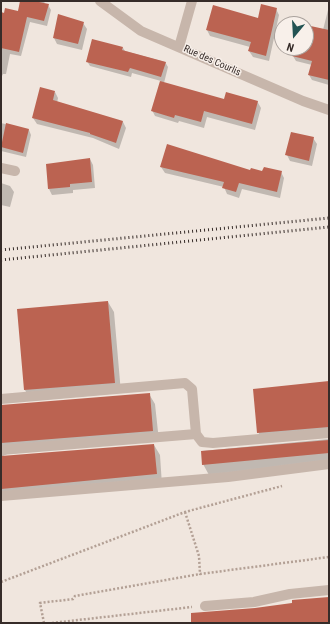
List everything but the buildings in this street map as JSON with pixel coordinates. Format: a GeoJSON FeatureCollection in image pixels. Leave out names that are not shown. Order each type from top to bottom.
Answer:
{"type":"FeatureCollection","features":[{"type":"Feature","properties":{"kind":"street","name":"Rue des Courlis"},"geometry":{"type":"LineString","coordinates":[[100,1],[141,30],[303,101],[329,110]]}},
{"type":"Feature","properties":{"kind":"street"},"geometry":{"type":"LineString","coordinates":[[179,47],[192,1]]}},
{"type":"Feature","properties":{"kind":"street"},"geometry":{"type":"LineString","coordinates":[[1,168],[15,171]]}},
{"type":"Feature","properties":{"kind":"street"},"geometry":{"type":"LineString","coordinates":[[1,399],[185,383],[192,389],[196,434],[202,442],[213,443],[329,433]]}},
{"type":"Feature","properties":{"kind":"street"},"geometry":{"type":"LineString","coordinates":[[1,450],[196,434]]}},
{"type":"Feature","properties":{"kind":"street"},"geometry":{"type":"LineString","coordinates":[[1,496],[228,477],[329,464]]}},
{"type":"Feature","properties":{"kind":"street"},"geometry":{"type":"LineString","coordinates":[[205,606],[254,602],[290,594],[329,590]]}},
{"type":"Feature","properties":{"kind":"path"},"geometry":{"type":"LineString","coordinates":[[1,582],[185,512],[290,485]]}},
{"type":"Feature","properties":{"kind":"path"},"geometry":{"type":"LineString","coordinates":[[185,512],[199,556],[200,574]]}},
{"type":"Feature","properties":{"kind":"path"},"geometry":{"type":"LineString","coordinates":[[44,623],[40,603],[73,599],[75,596],[200,574],[329,557]]}},
{"type":"Feature","properties":{"kind":"path"},"geometry":{"type":"LineString","coordinates":[[52,623],[205,606]]}},
{"type":"Feature","properties":{"kind":"railway"},"geometry":{"type":"LineString","coordinates":[[1,250],[329,218]]}},
{"type":"Feature","properties":{"kind":"railway"},"geometry":{"type":"LineString","coordinates":[[1,260],[329,227]]}}]}
